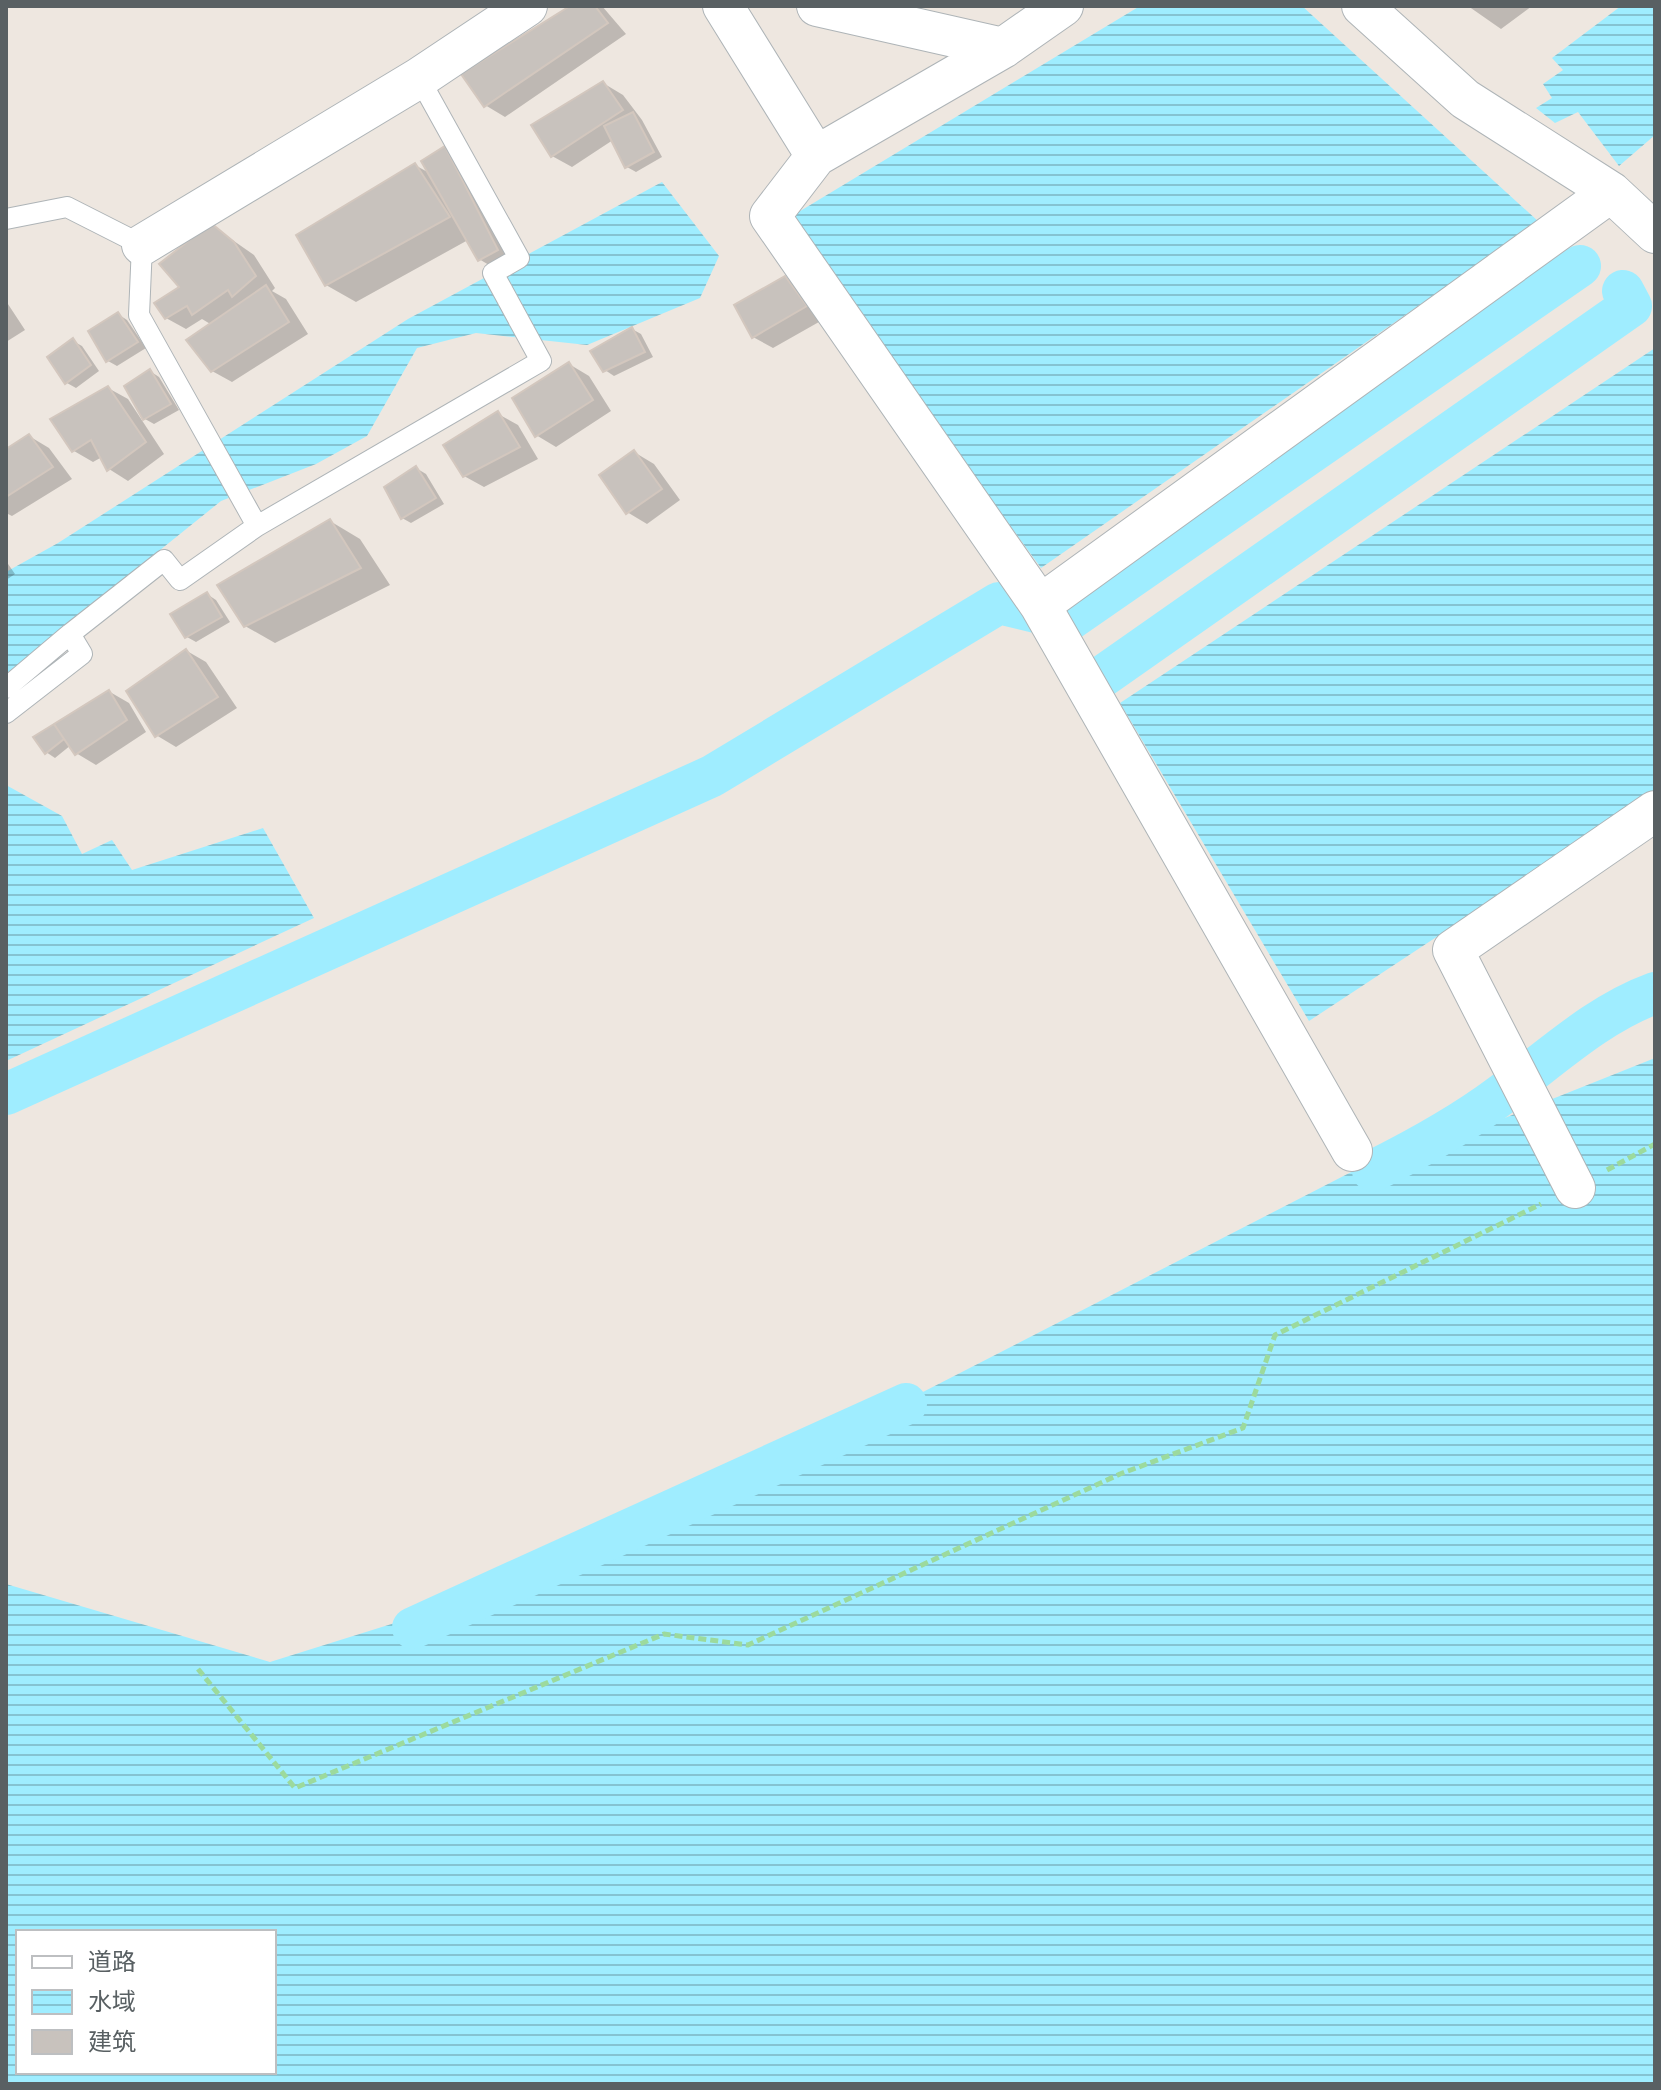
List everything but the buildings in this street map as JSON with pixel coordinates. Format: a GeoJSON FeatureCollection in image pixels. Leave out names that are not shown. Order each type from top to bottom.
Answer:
{"type":"FeatureCollection","features":[{"type":"Feature","properties":{"kind":"street"},"geometry":{"type":"LineString","coordinates":[[142,245],[419,78],[527,6]]}},
{"type":"Feature","properties":{"kind":"street"},"geometry":{"type":"LineString","coordinates":[[723,6],[816,156]]}},
{"type":"Feature","properties":{"kind":"street"},"geometry":{"type":"LineString","coordinates":[[817,6],[1003,48]]}},
{"type":"Feature","properties":{"kind":"street"},"geometry":{"type":"LineString","coordinates":[[1063,6],[1003,48],[816,156],[770,216],[1040,605],[1352,1151]]}},
{"type":"Feature","properties":{"kind":"street"},"geometry":{"type":"LineString","coordinates":[[1362,6],[1465,99],[1611,192],[1655,233]]}},
{"type":"Feature","properties":{"kind":"street"},"geometry":{"type":"LineString","coordinates":[[1040,605],[1611,192]]}},
{"type":"Feature","properties":{"kind":"street"},"geometry":{"type":"LineString","coordinates":[[1575,1188],[1453,950],[1655,811]]}},
{"type":"Feature","properties":{"kind":"lane"},"geometry":{"type":"LineString","coordinates":[[6,688],[164,560],[180,580],[257,526],[541,361],[493,273],[519,258],[419,78]]}},
{"type":"Feature","properties":{"kind":"lane"},"geometry":{"type":"LineString","coordinates":[[6,219],[67,207],[142,245],[139,315],[257,526]]}},
{"type":"Feature","properties":{"kind":"lane"},"geometry":{"type":"LineString","coordinates":[[6,713],[82,654],[70,634]]}},
{"type":"Feature","properties":{"kind":"path"},"geometry":{"type":"LineString","coordinates":[[198,1669],[295,1788],[664,1634],[748,1645],[1120,1474],[1243,1428],[1275,1335],[1575,1188],[1655,1144]]}},
{"type":"Feature","properties":{"kind":"water"},"geometry":{"type":"Polygon","coordinates":[[[1140,6],[1302,6],[1539,222],[1041,568],[787,219],[1140,6]]]}},
{"type":"Feature","properties":{"kind":"water"},"geometry":{"type":"Polygon","coordinates":[[[1621,6],[1655,6],[1655,135],[1619,166],[1578,112],[1555,123],[1536,108],[1552,98],[1543,84],[1563,70],[1552,58],[1621,6]]]}},
{"type":"Feature","properties":{"kind":"water"},"geometry":{"type":"Polygon","coordinates":[[[662,182],[719,256],[700,298],[587,345],[476,333],[417,348],[367,436],[316,464],[221,501],[6,674],[6,572],[58,543],[408,319],[662,182]]]}},
{"type":"Feature","properties":{"kind":"water"},"geometry":{"type":"Polygon","coordinates":[[[1655,348],[1655,793],[1309,1021],[1120,703],[1655,348]]]}},
{"type":"Feature","properties":{"kind":"water"},"geometry":{"type":"Polygon","coordinates":[[[6,785],[62,816],[82,854],[112,840],[132,870],[263,828],[314,918],[6,1061],[6,785]]]}},
{"type":"Feature","properties":{"kind":"water"},"geometry":{"type":"Polygon","coordinates":[[[1655,1058],[1655,2084],[6,2084],[6,1584],[270,1662],[465,1601],[841,1434],[1363,1166],[1497,1121],[1655,1058]]]}},
{"type":"Feature","properties":{"kind":"waterway"},"geometry":{"type":"LineString","coordinates":[[6,1094],[712,776],[999,603],[1069,620],[1580,266]]}},
{"type":"Feature","properties":{"kind":"waterway"},"geometry":{"type":"LineString","coordinates":[[1096,681],[1631,306],[1623,291]]}},
{"type":"Feature","properties":{"kind":"waterway"},"geometry":{"type":"LineString","coordinates":[[1373,1171],[1455,1126],[1594,1025],[1655,993]]}},
{"type":"Feature","properties":{"kind":"waterway"},"geometry":{"type":"LineString","coordinates":[[413,1628],[906,1404]]}}]}
